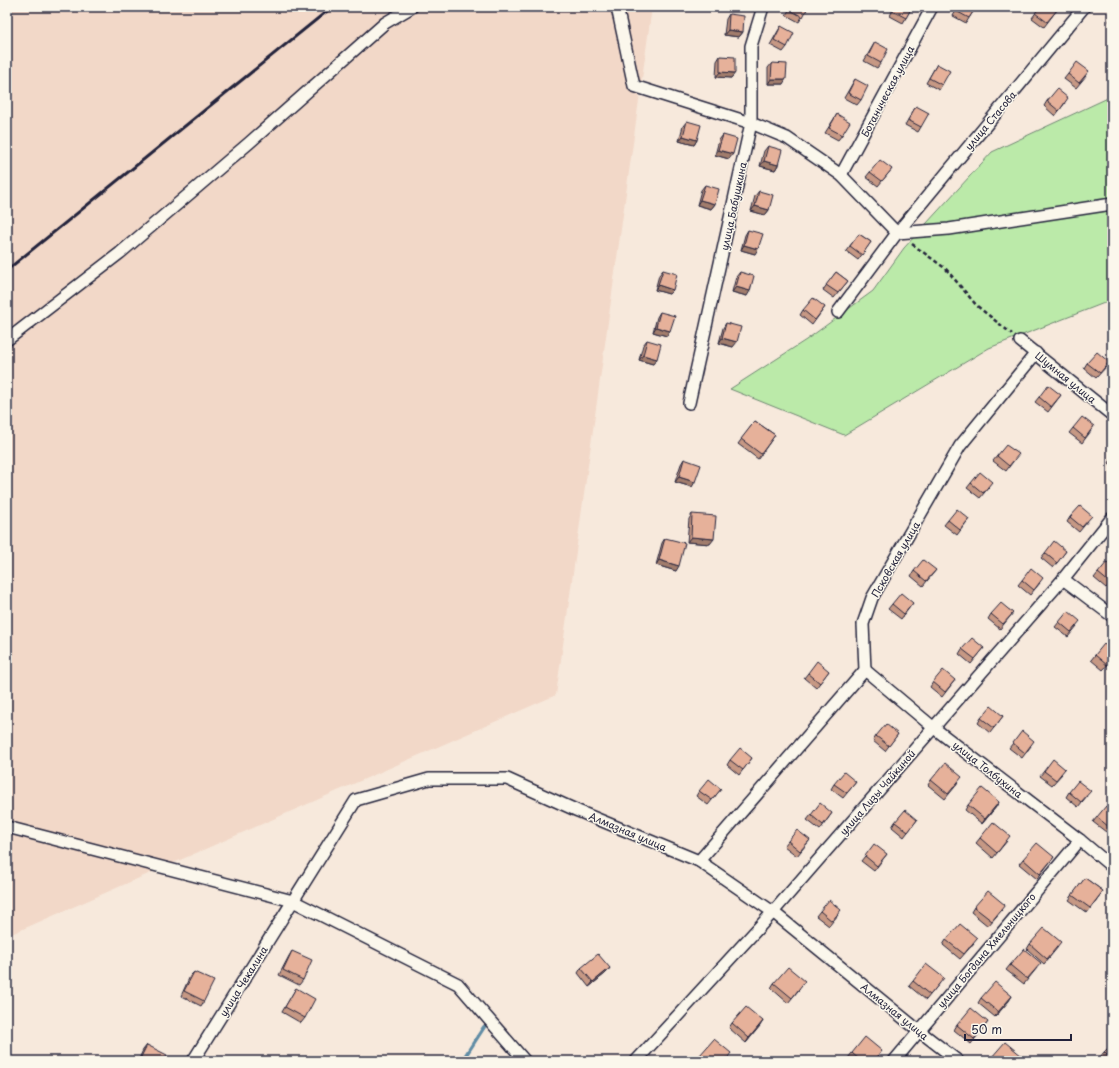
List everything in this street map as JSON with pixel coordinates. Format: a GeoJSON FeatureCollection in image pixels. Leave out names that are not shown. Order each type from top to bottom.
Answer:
{"type":"FeatureCollection","features":[{"type":"Feature","properties":{"kind":"street"},"geometry":{"type":"LineString","coordinates":[[7,340],[120,253],[249,143],[385,22],[412,7]]}},
{"type":"Feature","properties":{"kind":"street"},"geometry":{"type":"LineString","coordinates":[[617,7],[634,86],[751,124],[787,138],[841,174],[897,233],[949,229],[1112,204]]}},
{"type":"Feature","properties":{"kind":"street","name":"улица Бабушкина"},"geometry":{"type":"LineString","coordinates":[[689,403],[751,124],[751,46],[763,7]]}},
{"type":"Feature","properties":{"kind":"street","name":"Ботаническая улица"},"geometry":{"type":"LineString","coordinates":[[841,174],[932,7]]}},
{"type":"Feature","properties":{"kind":"street","name":"улица Стасова"},"geometry":{"type":"LineString","coordinates":[[838,312],[897,233],[1084,7]]}},
{"type":"Feature","properties":{"kind":"street","name":"Шумная улица"},"geometry":{"type":"LineString","coordinates":[[1020,341],[1112,415]]}},
{"type":"Feature","properties":{"kind":"street","name":"Псковская улица"},"geometry":{"type":"LineString","coordinates":[[865,670],[863,624],[872,598],[960,446],[1036,353]]}},
{"type":"Feature","properties":{"kind":"street","name":"улица Лизы Чайкиной"},"geometry":{"type":"LineString","coordinates":[[636,1061],[773,912],[1063,579],[1112,518]]}},
{"type":"Feature","properties":{"kind":"street"},"geometry":{"type":"LineString","coordinates":[[1063,579],[1112,616]]}},
{"type":"Feature","properties":{"kind":"street"},"geometry":{"type":"LineString","coordinates":[[699,861],[865,670]]}},
{"type":"Feature","properties":{"kind":"street","name":"улица Толбухина"},"geometry":{"type":"LineString","coordinates":[[865,670],[934,728],[1080,840],[1112,867]]}},
{"type":"Feature","properties":{"kind":"street","name":"Алмазная улица"},"geometry":{"type":"LineString","coordinates":[[293,901],[356,800],[429,779],[507,779],[578,811],[699,861],[773,912],[958,1061]]}},
{"type":"Feature","properties":{"kind":"street"},"geometry":{"type":"LineString","coordinates":[[7,827],[293,901],[458,984],[525,1061]]}},
{"type":"Feature","properties":{"kind":"street","name":"улица Богдана Хмельницкого"},"geometry":{"type":"LineString","coordinates":[[894,1061],[918,1030],[1080,840]]}},
{"type":"Feature","properties":{"kind":"street","name":"улица Чекалина"},"geometry":{"type":"LineString","coordinates":[[193,1061],[293,901]]}},
{"type":"Feature","properties":{"kind":"path"},"geometry":{"type":"LineString","coordinates":[[897,233],[946,269],[977,306],[1020,341]]}},
{"type":"Feature","properties":{"kind":"shaded area"},"geometry":{"type":"Polygon","coordinates":[[[7,7],[652,7],[556,695],[7,936],[7,7]]]}},
{"type":"Feature","properties":{"kind":"green space"},"geometry":{"type":"Polygon","coordinates":[[[1112,96],[1112,300],[989,348],[844,435],[730,389],[806,340],[873,291],[904,248],[992,152],[1112,96]]]}},
{"type":"Feature","properties":{"kind":"building"},"geometry":{"type":"Polygon","coordinates":[[[791,7],[808,7],[803,17],[790,10],[791,7]]]}},
{"type":"Feature","properties":{"kind":"building"},"geometry":{"type":"Polygon","coordinates":[[[895,7],[912,7],[906,18],[893,11],[895,7]]]}},
{"type":"Feature","properties":{"kind":"building"},"geometry":{"type":"Polygon","coordinates":[[[959,7],[976,7],[969,18],[956,11],[959,7]]]}},
{"type":"Feature","properties":{"kind":"building"},"geometry":{"type":"Polygon","coordinates":[[[1040,7],[1054,7],[1057,10],[1047,22],[1035,13],[1040,7]]]}},
{"type":"Feature","properties":{"kind":"building"},"geometry":{"type":"Polygon","coordinates":[[[729,14],[744,16],[743,32],[728,30],[729,14]]]}},
{"type":"Feature","properties":{"kind":"building"},"geometry":{"type":"Polygon","coordinates":[[[781,26],[794,33],[787,47],[774,40],[781,26]]]}},
{"type":"Feature","properties":{"kind":"building"},"geometry":{"type":"Polygon","coordinates":[[[875,42],[888,49],[881,63],[868,56],[875,42]]]}},
{"type":"Feature","properties":{"kind":"building"},"geometry":{"type":"Polygon","coordinates":[[[720,56],[735,57],[735,73],[720,72],[720,56]]]}},
{"type":"Feature","properties":{"kind":"building"},"geometry":{"type":"Polygon","coordinates":[[[1077,62],[1089,71],[1079,83],[1068,74],[1077,62]]]}},
{"type":"Feature","properties":{"kind":"building"},"geometry":{"type":"Polygon","coordinates":[[[772,63],[787,64],[786,79],[771,79],[772,63]]]}},
{"type":"Feature","properties":{"kind":"building"},"geometry":{"type":"Polygon","coordinates":[[[937,64],[950,71],[942,85],[929,78],[937,64]]]}},
{"type":"Feature","properties":{"kind":"building"},"geometry":{"type":"Polygon","coordinates":[[[855,79],[868,86],[861,100],[848,93],[855,79]]]}},
{"type":"Feature","properties":{"kind":"building"},"geometry":{"type":"Polygon","coordinates":[[[1057,89],[1068,98],[1059,111],[1047,101],[1057,89]]]}},
{"type":"Feature","properties":{"kind":"building"},"geometry":{"type":"Polygon","coordinates":[[[916,106],[929,113],[921,127],[908,120],[916,106]]]}},
{"type":"Feature","properties":{"kind":"building"},"geometry":{"type":"Polygon","coordinates":[[[837,114],[850,122],[842,135],[829,128],[837,114]]]}},
{"type":"Feature","properties":{"kind":"building"},"geometry":{"type":"Polygon","coordinates":[[[687,121],[701,125],[697,140],[683,136],[687,121]]]}},
{"type":"Feature","properties":{"kind":"building"},"geometry":{"type":"Polygon","coordinates":[[[723,135],[737,139],[733,154],[718,150],[723,135]]]}},
{"type":"Feature","properties":{"kind":"building"},"geometry":{"type":"Polygon","coordinates":[[[768,146],[782,150],[778,165],[764,161],[768,146]]]}},
{"type":"Feature","properties":{"kind":"building"},"geometry":{"type":"Polygon","coordinates":[[[880,160],[892,169],[882,181],[870,172],[880,160]]]}},
{"type":"Feature","properties":{"kind":"building"},"geometry":{"type":"Polygon","coordinates":[[[705,185],[719,189],[715,204],[700,200],[705,185]]]}},
{"type":"Feature","properties":{"kind":"building"},"geometry":{"type":"Polygon","coordinates":[[[759,191],[773,195],[769,210],[755,206],[759,191]]]}},
{"type":"Feature","properties":{"kind":"building"},"geometry":{"type":"Polygon","coordinates":[[[748,230],[763,234],[758,249],[744,245],[748,230]]]}},
{"type":"Feature","properties":{"kind":"building"},"geometry":{"type":"Polygon","coordinates":[[[859,234],[871,242],[862,255],[850,246],[859,234]]]}},
{"type":"Feature","properties":{"kind":"building"},"geometry":{"type":"Polygon","coordinates":[[[663,270],[677,274],[673,290],[658,285],[663,270]]]}},
{"type":"Feature","properties":{"kind":"building"},"geometry":{"type":"Polygon","coordinates":[[[740,272],[754,276],[750,291],[736,287],[740,272]]]}},
{"type":"Feature","properties":{"kind":"building"},"geometry":{"type":"Polygon","coordinates":[[[836,272],[848,281],[838,293],[826,285],[836,272]]]}},
{"type":"Feature","properties":{"kind":"building"},"geometry":{"type":"Polygon","coordinates":[[[813,298],[825,307],[815,320],[803,310],[813,298]]]}},
{"type":"Feature","properties":{"kind":"building"},"geometry":{"type":"Polygon","coordinates":[[[660,312],[675,316],[670,331],[656,327],[660,312]]]}},
{"type":"Feature","properties":{"kind":"building"},"geometry":{"type":"Polygon","coordinates":[[[726,323],[741,327],[737,342],[722,338],[726,323]]]}},
{"type":"Feature","properties":{"kind":"building"},"geometry":{"type":"Polygon","coordinates":[[[647,340],[661,344],[657,359],[643,355],[647,340]]]}},
{"type":"Feature","properties":{"kind":"building"},"geometry":{"type":"Polygon","coordinates":[[[1097,352],[1109,362],[1100,373],[1087,363],[1097,352]]]}},
{"type":"Feature","properties":{"kind":"building"},"geometry":{"type":"Polygon","coordinates":[[[1048,385],[1061,395],[1051,407],[1039,397],[1048,385]]]}},
{"type":"Feature","properties":{"kind":"building"},"geometry":{"type":"Polygon","coordinates":[[[1082,417],[1094,426],[1085,438],[1073,428],[1082,417]]]}},
{"type":"Feature","properties":{"kind":"building"},"geometry":{"type":"Polygon","coordinates":[[[755,421],[775,435],[761,454],[741,439],[755,421]]]}},
{"type":"Feature","properties":{"kind":"building"},"geometry":{"type":"Polygon","coordinates":[[[1006,445],[1019,454],[1009,466],[997,456],[1006,445]]]}},
{"type":"Feature","properties":{"kind":"building"},"geometry":{"type":"Polygon","coordinates":[[[684,459],[701,465],[695,482],[679,477],[684,459]]]}},
{"type":"Feature","properties":{"kind":"building"},"geometry":{"type":"Polygon","coordinates":[[[980,472],[992,482],[983,493],[971,483],[980,472]]]}},
{"type":"Feature","properties":{"kind":"building"},"geometry":{"type":"Polygon","coordinates":[[[1080,506],[1092,516],[1082,527],[1070,517],[1080,506]]]}},
{"type":"Feature","properties":{"kind":"building"},"geometry":{"type":"Polygon","coordinates":[[[957,509],[969,519],[960,530],[948,520],[957,509]]]}},
{"type":"Feature","properties":{"kind":"building"},"geometry":{"type":"Polygon","coordinates":[[[692,514],[716,516],[714,539],[691,537],[692,514]]]}},
{"type":"Feature","properties":{"kind":"building"},"geometry":{"type":"Polygon","coordinates":[[[665,538],[685,543],[679,566],[659,560],[665,538]]]}},
{"type":"Feature","properties":{"kind":"building"},"geometry":{"type":"Polygon","coordinates":[[[1054,541],[1066,551],[1057,563],[1045,553],[1054,541]]]}},
{"type":"Feature","properties":{"kind":"building"},"geometry":{"type":"Polygon","coordinates":[[[923,560],[936,570],[926,581],[914,571],[923,560]]]}},
{"type":"Feature","properties":{"kind":"building"},"geometry":{"type":"Polygon","coordinates":[[[1107,562],[1112,566],[1112,581],[1110,583],[1098,573],[1107,562]]]}},
{"type":"Feature","properties":{"kind":"building"},"geometry":{"type":"Polygon","coordinates":[[[1031,568],[1043,578],[1034,590],[1022,580],[1031,568]]]}},
{"type":"Feature","properties":{"kind":"building"},"geometry":{"type":"Polygon","coordinates":[[[901,593],[913,603],[904,614],[892,604],[901,593]]]}},
{"type":"Feature","properties":{"kind":"building"},"geometry":{"type":"Polygon","coordinates":[[[1001,603],[1013,613],[1003,624],[991,614],[1001,603]]]}},
{"type":"Feature","properties":{"kind":"building"},"geometry":{"type":"Polygon","coordinates":[[[1068,611],[1080,621],[1071,632],[1059,622],[1068,611]]]}},
{"type":"Feature","properties":{"kind":"building"},"geometry":{"type":"Polygon","coordinates":[[[972,638],[984,648],[975,659],[962,649],[972,638]]]}},
{"type":"Feature","properties":{"kind":"building"},"geometry":{"type":"Polygon","coordinates":[[[1104,644],[1112,650],[1112,659],[1107,665],[1095,655],[1104,644]]]}},
{"type":"Feature","properties":{"kind":"building"},"geometry":{"type":"Polygon","coordinates":[[[817,661],[829,671],[820,683],[808,673],[817,661]]]}},
{"type":"Feature","properties":{"kind":"building"},"geometry":{"type":"Polygon","coordinates":[[[943,670],[955,680],[945,692],[933,682],[943,670]]]}},
{"type":"Feature","properties":{"kind":"building"},"geometry":{"type":"Polygon","coordinates":[[[991,706],[1003,716],[994,728],[981,718],[991,706]]]}},
{"type":"Feature","properties":{"kind":"building"},"geometry":{"type":"Polygon","coordinates":[[[886,724],[898,734],[889,746],[876,736],[886,724]]]}},
{"type":"Feature","properties":{"kind":"building"},"geometry":{"type":"Polygon","coordinates":[[[1022,731],[1034,741],[1025,753],[1013,743],[1022,731]]]}},
{"type":"Feature","properties":{"kind":"building"},"geometry":{"type":"Polygon","coordinates":[[[740,748],[752,758],[743,770],[730,760],[740,748]]]}},
{"type":"Feature","properties":{"kind":"building"},"geometry":{"type":"Polygon","coordinates":[[[1053,759],[1065,769],[1056,780],[1044,771],[1053,759]]]}},
{"type":"Feature","properties":{"kind":"building"},"geometry":{"type":"Polygon","coordinates":[[[945,763],[962,777],[948,794],[931,780],[945,763]]]}},
{"type":"Feature","properties":{"kind":"building"},"geometry":{"type":"Polygon","coordinates":[[[844,772],[856,782],[847,793],[834,784],[844,772]]]}},
{"type":"Feature","properties":{"kind":"building"},"geometry":{"type":"Polygon","coordinates":[[[709,779],[721,789],[712,800],[699,791],[709,779]]]}},
{"type":"Feature","properties":{"kind":"building"},"geometry":{"type":"Polygon","coordinates":[[[1078,781],[1091,791],[1081,802],[1069,792],[1078,781]]]}},
{"type":"Feature","properties":{"kind":"building"},"geometry":{"type":"Polygon","coordinates":[[[982,788],[999,802],[985,819],[968,805],[982,788]]]}},
{"type":"Feature","properties":{"kind":"building"},"geometry":{"type":"Polygon","coordinates":[[[820,803],[832,813],[823,825],[811,815],[820,803]]]}},
{"type":"Feature","properties":{"kind":"building"},"geometry":{"type":"Polygon","coordinates":[[[1106,806],[1112,810],[1112,824],[1109,827],[1097,817],[1106,806]]]}},
{"type":"Feature","properties":{"kind":"building"},"geometry":{"type":"Polygon","coordinates":[[[905,810],[917,820],[908,832],[895,822],[905,810]]]}},
{"type":"Feature","properties":{"kind":"building"},"geometry":{"type":"Polygon","coordinates":[[[993,822],[1010,836],[997,853],[980,838],[993,822]]]}},
{"type":"Feature","properties":{"kind":"building"},"geometry":{"type":"Polygon","coordinates":[[[797,830],[810,840],[800,851],[788,841],[797,830]]]}},
{"type":"Feature","properties":{"kind":"building"},"geometry":{"type":"Polygon","coordinates":[[[1037,843],[1054,857],[1040,874],[1023,859],[1037,843]]]}},
{"type":"Feature","properties":{"kind":"building"},"geometry":{"type":"Polygon","coordinates":[[[874,844],[887,854],[877,866],[865,856],[874,844]]]}},
{"type":"Feature","properties":{"kind":"building"},"geometry":{"type":"Polygon","coordinates":[[[1085,878],[1103,891],[1090,908],[1072,895],[1085,878]]]}},
{"type":"Feature","properties":{"kind":"building"},"geometry":{"type":"Polygon","coordinates":[[[988,891],[1005,905],[992,921],[974,907],[988,891]]]}},
{"type":"Feature","properties":{"kind":"building"},"geometry":{"type":"Polygon","coordinates":[[[829,900],[841,910],[832,921],[820,911],[829,900]]]}},
{"type":"Feature","properties":{"kind":"building"},"geometry":{"type":"Polygon","coordinates":[[[960,924],[977,938],[964,954],[946,940],[960,924]]]}},
{"type":"Feature","properties":{"kind":"building"},"geometry":{"type":"Polygon","coordinates":[[[1044,928],[1061,942],[1047,959],[1030,944],[1044,928]]]}},
{"type":"Feature","properties":{"kind":"building"},"geometry":{"type":"Polygon","coordinates":[[[1024,949],[1041,963],[1027,979],[1010,965],[1024,949]]]}},
{"type":"Feature","properties":{"kind":"building"},"geometry":{"type":"Polygon","coordinates":[[[292,951],[312,960],[303,980],[283,970],[292,951]]]}},
{"type":"Feature","properties":{"kind":"building"},"geometry":{"type":"Polygon","coordinates":[[[598,954],[610,968],[593,982],[581,968],[598,954]]]}},
{"type":"Feature","properties":{"kind":"building"},"geometry":{"type":"Polygon","coordinates":[[[926,964],[944,978],[930,995],[913,981],[926,964]]]}},
{"type":"Feature","properties":{"kind":"building"},"geometry":{"type":"Polygon","coordinates":[[[788,967],[805,981],[792,998],[774,983],[788,967]]]}},
{"type":"Feature","properties":{"kind":"building"},"geometry":{"type":"Polygon","coordinates":[[[194,972],[214,981],[204,1001],[184,991],[194,972]]]}},
{"type":"Feature","properties":{"kind":"building"},"geometry":{"type":"Polygon","coordinates":[[[995,982],[1012,996],[998,1012],[981,998],[995,982]]]}},
{"type":"Feature","properties":{"kind":"building"},"geometry":{"type":"Polygon","coordinates":[[[296,988],[315,999],[305,1018],[285,1007],[296,988]]]}},
{"type":"Feature","properties":{"kind":"building"},"geometry":{"type":"Polygon","coordinates":[[[746,1007],[763,1021],[749,1038],[732,1023],[746,1007]]]}},
{"type":"Feature","properties":{"kind":"building"},"geometry":{"type":"Polygon","coordinates":[[[971,1008],[988,1022],[974,1039],[957,1025],[971,1008]]]}},
{"type":"Feature","properties":{"kind":"building"},"geometry":{"type":"Polygon","coordinates":[[[865,1037],[882,1051],[874,1061],[861,1061],[852,1053],[865,1037]]]}},
{"type":"Feature","properties":{"kind":"building"},"geometry":{"type":"Polygon","coordinates":[[[714,1039],[731,1053],[725,1061],[707,1061],[700,1055],[714,1039]]]}},
{"type":"Feature","properties":{"kind":"building"},"geometry":{"type":"Polygon","coordinates":[[[1005,1042],[1022,1056],[1018,1061],[994,1061],[991,1058],[1005,1042]]]}},
{"type":"Feature","properties":{"kind":"building"},"geometry":{"type":"Polygon","coordinates":[[[1112,1044],[1112,1060],[1104,1052],[1112,1044]]]}},
{"type":"Feature","properties":{"kind":"building"},"geometry":{"type":"Polygon","coordinates":[[[147,1045],[167,1055],[164,1061],[139,1061],[147,1045]]]}},
{"type":"Feature","properties":{"kind":"building"},"geometry":{"type":"Polygon","coordinates":[[[933,1057],[938,1061],[930,1061],[933,1057]]]}},
{"type":"Feature","properties":{"kind":"waterway"},"geometry":{"type":"LineString","coordinates":[[462,1061],[484,1027]]}},
{"type":"Feature","properties":{"kind":"railway"},"geometry":{"type":"LineString","coordinates":[[7,270],[332,7]]}}]}
